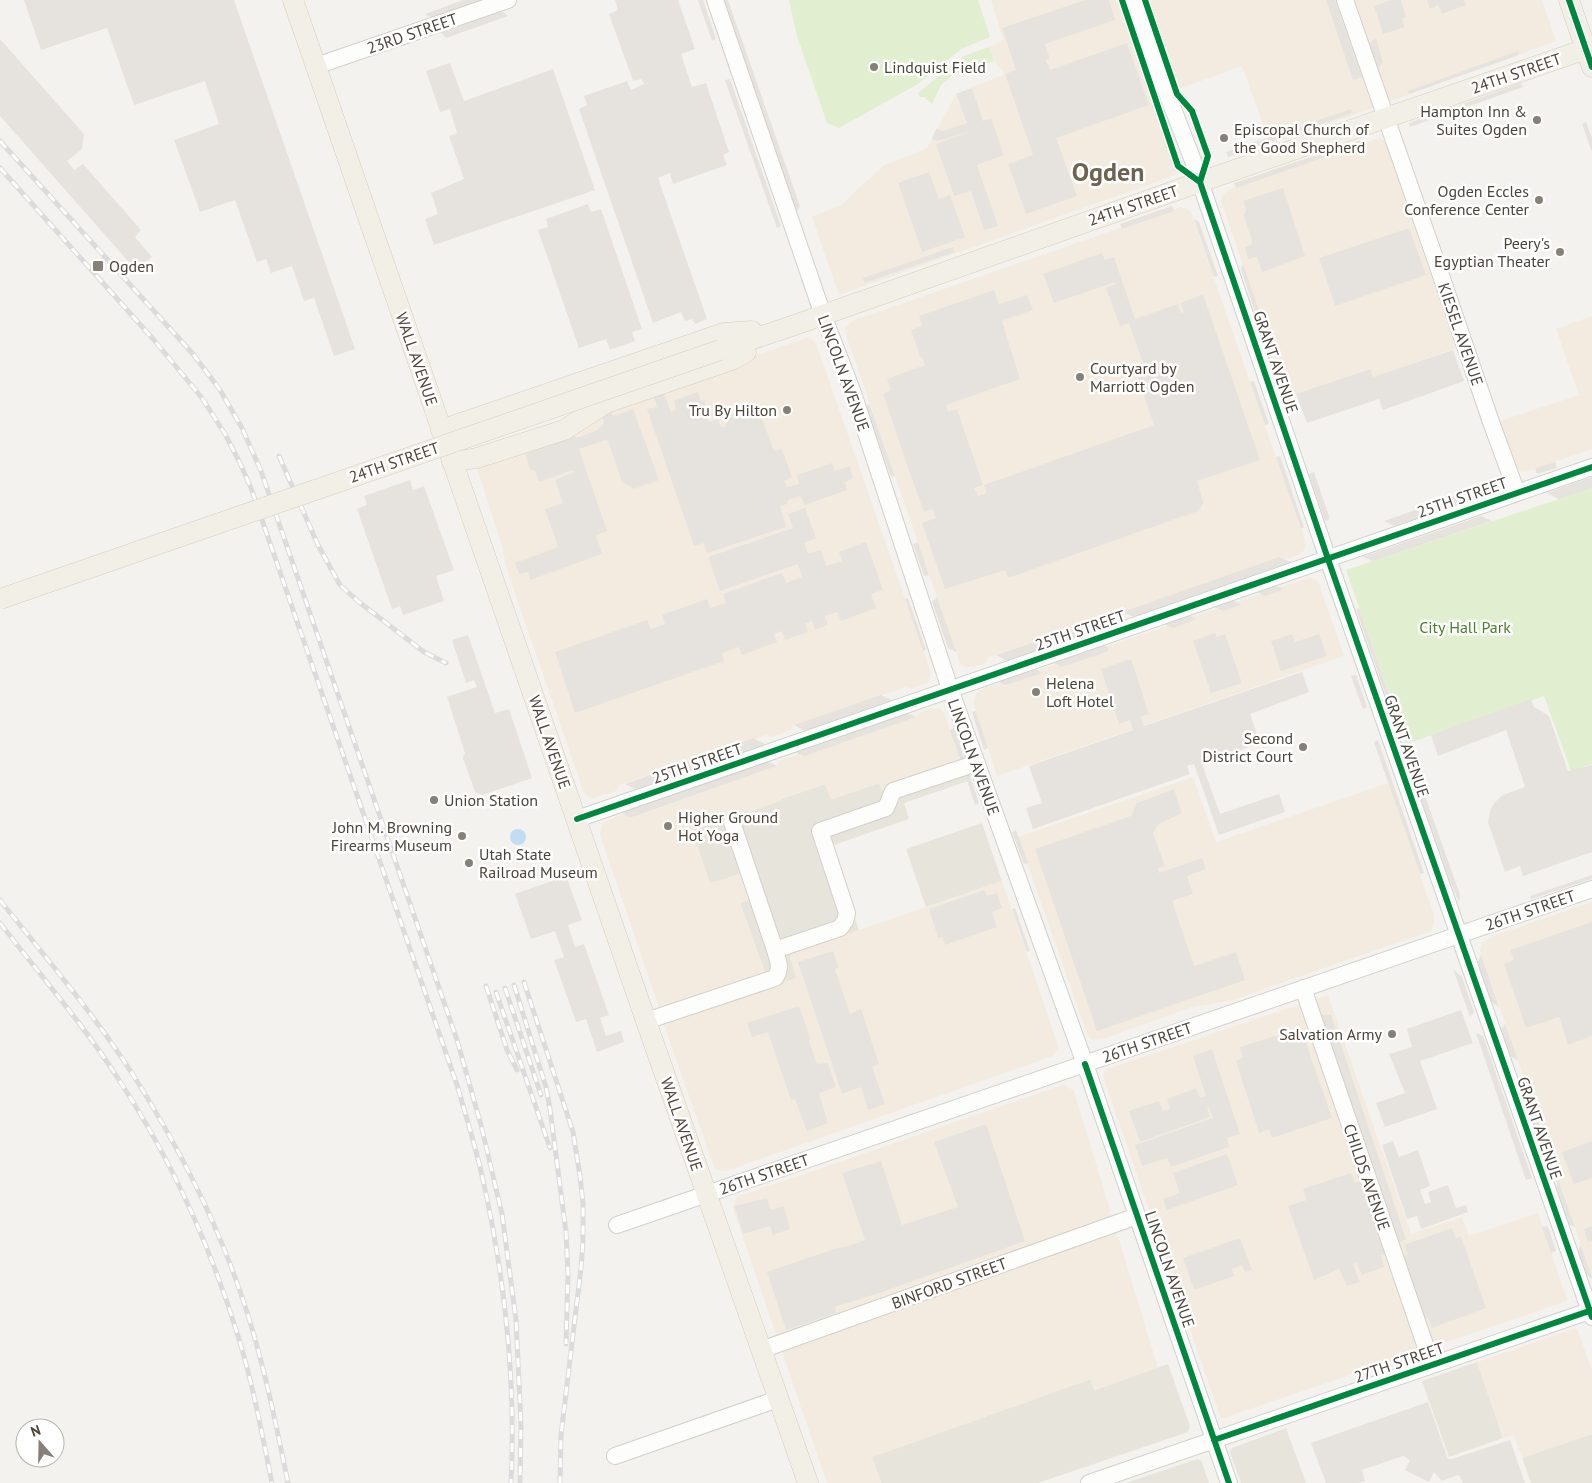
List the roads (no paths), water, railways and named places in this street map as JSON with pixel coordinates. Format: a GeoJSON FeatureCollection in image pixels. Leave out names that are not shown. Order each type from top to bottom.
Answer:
{"type":"FeatureCollection","features":[{"type":"Feature","properties":{"kind":"main road","name":"WALL AVENUE"},"geometry":{"type":"LineString","coordinates":[[293,0],[808,1483]]}},
{"type":"Feature","properties":{"kind":"main road"},"geometry":{"type":"LineString","coordinates":[[1569,0],[1590,54]]}},
{"type":"Feature","properties":{"kind":"main road","name":"24TH STREET"},"geometry":{"type":"LineString","coordinates":[[0,599],[789,327],[1386,118],[1590,54]]}},
{"type":"Feature","properties":{"kind":"main road","name":"24TH STREET"},"geometry":{"type":"LineString","coordinates":[[441,430],[724,333],[789,327]]}},
{"type":"Feature","properties":{"kind":"main road","name":"24TH STREET"},"geometry":{"type":"LineString","coordinates":[[452,462],[477,458],[564,430],[606,403],[734,359],[789,327]]}},
{"type":"Feature","properties":{"kind":"street","name":"23RD STREET"},"geometry":{"type":"LineString","coordinates":[[316,66],[508,0]]}},
{"type":"Feature","properties":{"kind":"street","name":"LINCOLN AVENUE"},"geometry":{"type":"LineString","coordinates":[[715,0],[823,315],[852,393],[950,689],[1084,1064],[1229,1483]]}},
{"type":"Feature","properties":{"kind":"street","name":"GRANT AVENUE"},"geometry":{"type":"LineString","coordinates":[[1134,0],[1151,52],[1200,182],[1458,935],[1591,1313]]}},
{"type":"Feature","properties":{"kind":"street","name":"KIESEL AVENUE"},"geometry":{"type":"LineString","coordinates":[[1345,0],[1517,493]]}},
{"type":"Feature","properties":{"kind":"street","name":"25TH STREET"},"geometry":{"type":"LineString","coordinates":[[577,819],[1592,467]]}},
{"type":"Feature","properties":{"kind":"street"},"geometry":{"type":"LineString","coordinates":[[775,950],[840,928],[845,921],[847,913],[820,831],[886,808],[894,791],[977,763]]}},
{"type":"Feature","properties":{"kind":"street"},"geometry":{"type":"LineString","coordinates":[[646,1021],[775,978],[779,974],[780,966],[732,822]]}},
{"type":"Feature","properties":{"kind":"street","name":"26TH STREET"},"geometry":{"type":"LineString","coordinates":[[618,1224],[1592,889]]}},
{"type":"Feature","properties":{"kind":"street","name":"CHILDS AVENUE"},"geometry":{"type":"LineString","coordinates":[[1303,988],[1432,1365]]}},
{"type":"Feature","properties":{"kind":"street","name":"BINFORD STREET"},"geometry":{"type":"LineString","coordinates":[[762,1350],[1137,1216]]}},
{"type":"Feature","properties":{"kind":"street","name":"27TH STREET"},"geometry":{"type":"LineString","coordinates":[[1089,1483],[1432,1365],[1591,1313]]}},
{"type":"Feature","properties":{"kind":"street"},"geometry":{"type":"LineString","coordinates":[[615,1456],[778,1399]]}},
{"type":"Feature","properties":{"kind":"water"},"geometry":{"type":"Polygon","coordinates":[[[518,829],[526,837],[518,845],[510,837],[518,829]]]}},
{"type":"Feature","properties":{"kind":"railway"},"geometry":{"type":"LineString","coordinates":[[0,141],[193,354],[220,390],[242,428],[261,471],[457,1040],[481,1125],[502,1214],[516,1320],[521,1424],[520,1483]]}},
{"type":"Feature","properties":{"kind":"railway"},"geometry":{"type":"LineString","coordinates":[[0,168],[154,340],[202,398],[225,434],[251,488],[457,1085],[477,1156],[491,1217],[507,1331],[512,1407],[511,1483]]}},
{"type":"Feature","properties":{"kind":"railway"},"geometry":{"type":"LineString","coordinates":[[279,456],[318,545],[340,585],[424,652],[446,663]]}},
{"type":"Feature","properties":{"kind":"railway"},"geometry":{"type":"LineString","coordinates":[[0,900],[104,1032],[152,1105],[183,1160],[211,1217],[245,1306],[269,1394],[288,1483]]}},
{"type":"Feature","properties":{"kind":"railway"},"geometry":{"type":"LineString","coordinates":[[0,923],[77,1020],[105,1060],[156,1141],[188,1204],[215,1269],[238,1336],[253,1391],[272,1483]]}},
{"type":"Feature","properties":{"kind":"railway"},"geometry":{"type":"LineString","coordinates":[[524,982],[573,1132],[583,1203],[581,1268],[561,1435],[560,1483]]}},
{"type":"Feature","properties":{"kind":"railway"},"geometry":{"type":"LineString","coordinates":[[514,985],[546,1087],[550,1109],[566,1232],[568,1274],[566,1344]]}},
{"type":"Feature","properties":{"kind":"railway"},"geometry":{"type":"LineString","coordinates":[[486,986],[507,1050],[517,1070]]}},
{"type":"Feature","properties":{"kind":"railway"},"geometry":{"type":"LineString","coordinates":[[505,988],[541,1095]]}},
{"type":"Feature","properties":{"kind":"railway"},"geometry":{"type":"LineString","coordinates":[[496,992],[550,1148]]}},
{"type":"Feature","properties":{"kind":"place","name":"Lindquist Field"},"geometry":{"type":"Point","coordinates":[874,67]}},
{"type":"Feature","properties":{"kind":"place","name":"Hampton Inn & Suites Ogden"},"geometry":{"type":"Point","coordinates":[1537,120]}},
{"type":"Feature","properties":{"kind":"place","name":"Episcopal Church of the Good Shepherd"},"geometry":{"type":"Point","coordinates":[1224,138]}},
{"type":"Feature","properties":{"kind":"place","name":"Ogden Eccles Conference Center"},"geometry":{"type":"Point","coordinates":[1539,200]}},
{"type":"Feature","properties":{"kind":"place","name":"Peery's Egyptian Theater"},"geometry":{"type":"Point","coordinates":[1560,252]}},
{"type":"Feature","properties":{"kind":"place","name":"Ogden"},"geometry":{"type":"Point","coordinates":[98,266]}},
{"type":"Feature","properties":{"kind":"place","name":"Courtyard by Marriott Ogden"},"geometry":{"type":"Point","coordinates":[1080,377]}},
{"type":"Feature","properties":{"kind":"place","name":"Tru By Hilton"},"geometry":{"type":"Point","coordinates":[787,410]}},
{"type":"Feature","properties":{"kind":"place","name":"Helena Loft Hotel"},"geometry":{"type":"Point","coordinates":[1036,692]}},
{"type":"Feature","properties":{"kind":"place","name":"Second District Court"},"geometry":{"type":"Point","coordinates":[1303,747]}},
{"type":"Feature","properties":{"kind":"place","name":"Union Station"},"geometry":{"type":"Point","coordinates":[434,800]}},
{"type":"Feature","properties":{"kind":"place","name":"Higher Ground Hot Yoga"},"geometry":{"type":"Point","coordinates":[668,826]}},
{"type":"Feature","properties":{"kind":"place","name":"John M. Browning Firearms Museum"},"geometry":{"type":"Point","coordinates":[462,836]}},
{"type":"Feature","properties":{"kind":"place","name":"Utah State Railroad Museum"},"geometry":{"type":"Point","coordinates":[469,863]}},
{"type":"Feature","properties":{"kind":"place","name":"Salvation Army"},"geometry":{"type":"Point","coordinates":[1392,1034]}},
{"type":"Feature","properties":{"kind":"district","name":"Ogden"},"geometry":{"type":"Point","coordinates":[1108,172]}},
{"type":"Feature","properties":{"kind":"park label","name":"City Hall Park"},"geometry":{"type":"Point","coordinates":[1465,627]}}]}
